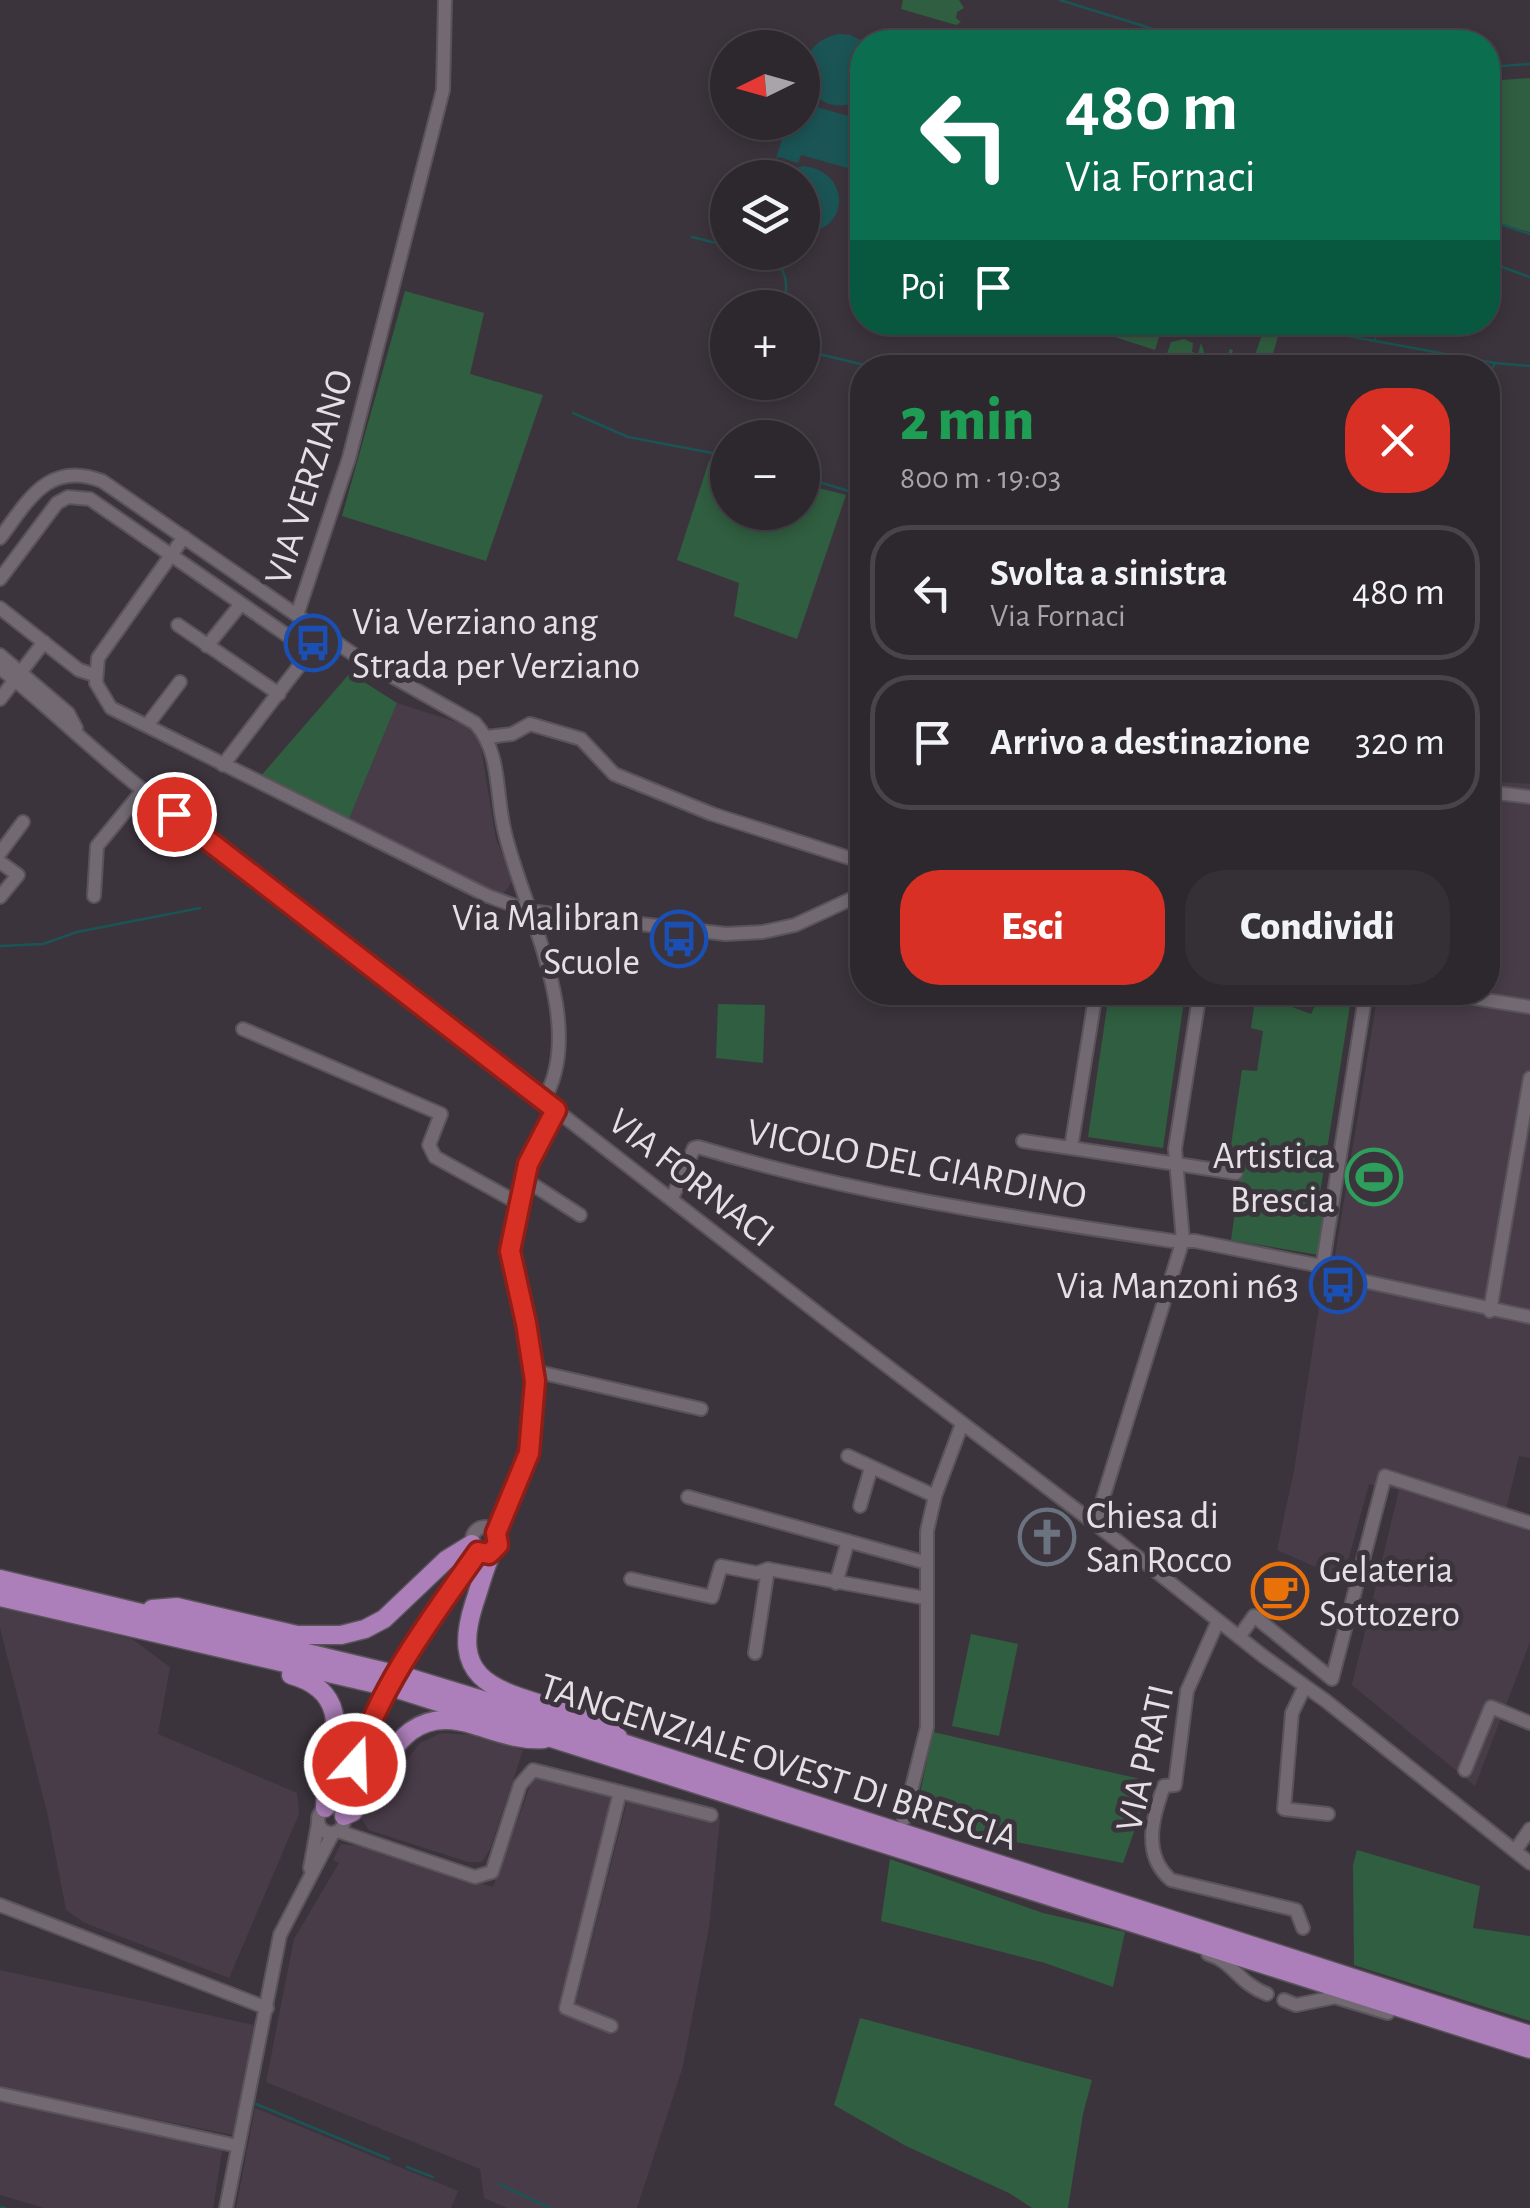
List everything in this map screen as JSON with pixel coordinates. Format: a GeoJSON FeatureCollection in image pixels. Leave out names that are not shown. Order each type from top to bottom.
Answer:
{"type":"FeatureCollection","features":[{"type":"Feature","properties":{"kind":"main road"},"geometry":{"type":"LineString","coordinates":[[484,1542],[446,1560],[384,1618],[365,1629],[297,1635],[162,1606],[136,1619],[162,1644],[309,1680],[330,1703],[337,1729],[326,1786],[334,1820],[353,1812],[400,1740],[428,1721],[459,1720],[519,1739],[558,1738]]}},
{"type":"Feature","properties":{"kind":"main road"},"geometry":{"type":"LineString","coordinates":[[484,1542],[467,1626],[466,1648],[473,1667],[504,1692],[596,1720],[626,1744]]}},
{"type":"Feature","properties":{"kind":"main road","name":"TANGENZIALE OVEST DI BRESCIA"},"geometry":{"type":"LineString","coordinates":[[0,1579],[136,1619],[379,1677],[626,1744],[1530,2035]]}},
{"type":"Feature","properties":{"kind":"main road","name":"TANGENZIALE OVEST DI BRESCIA"},"geometry":{"type":"LineString","coordinates":[[0,1596],[136,1619]]}},
{"type":"Feature","properties":{"kind":"main road","name":"TANGENZIALE OVEST DI BRESCIA"},"geometry":{"type":"LineString","coordinates":[[400,1683],[1136,1926],[1530,2049]]}},
{"type":"Feature","properties":{"kind":"street","name":"VIA VERZIANO"},"geometry":{"type":"LineString","coordinates":[[446,0],[443,90],[349,458],[297,615],[356,656],[458,710],[488,736]]}},
{"type":"Feature","properties":{"kind":"street"},"geometry":{"type":"LineString","coordinates":[[0,538],[38,488],[51,480],[79,476],[102,481],[297,615]]}},
{"type":"Feature","properties":{"kind":"street"},"geometry":{"type":"LineString","coordinates":[[0,579],[57,503],[79,496],[304,647],[306,656],[224,766]]}},
{"type":"Feature","properties":{"kind":"street"},"geometry":{"type":"LineString","coordinates":[[20,513],[39,526]]}},
{"type":"Feature","properties":{"kind":"street"},"geometry":{"type":"LineString","coordinates":[[184,536],[98,658],[95,675],[100,694],[111,708],[488,896],[530,911],[726,934],[796,925],[850,900]]}},
{"type":"Feature","properties":{"kind":"street"},"geometry":{"type":"LineString","coordinates":[[208,646],[241,604]]}},
{"type":"Feature","properties":{"kind":"street"},"geometry":{"type":"LineString","coordinates":[[0,608],[79,670],[95,675]]}},
{"type":"Feature","properties":{"kind":"street"},"geometry":{"type":"LineString","coordinates":[[178,625],[279,694]]}},
{"type":"Feature","properties":{"kind":"street"},"geometry":{"type":"LineString","coordinates":[[0,698],[44,642]]}},
{"type":"Feature","properties":{"kind":"street","name":"VIA FORNACI"},"geometry":{"type":"LineString","coordinates":[[0,654],[84,743],[143,790],[1530,1863]]}},
{"type":"Feature","properties":{"kind":"street","name":"VIA FORNACI"},"geometry":{"type":"LineString","coordinates":[[0,668],[18,675]]}},
{"type":"Feature","properties":{"kind":"street"},"geometry":{"type":"LineString","coordinates":[[148,724],[180,682]]}},
{"type":"Feature","properties":{"kind":"street"},"geometry":{"type":"LineString","coordinates":[[544,1102],[558,1070],[552,987],[505,836],[488,736],[512,734],[530,724],[581,739],[614,774],[712,814],[850,858]]}},
{"type":"Feature","properties":{"kind":"street"},"geometry":{"type":"LineString","coordinates":[[94,896],[96,846],[143,790]]}},
{"type":"Feature","properties":{"kind":"street"},"geometry":{"type":"LineString","coordinates":[[1500,793],[1530,797]]}},
{"type":"Feature","properties":{"kind":"street"},"geometry":{"type":"LineString","coordinates":[[0,853],[23,822]]}},
{"type":"Feature","properties":{"kind":"street"},"geometry":{"type":"LineString","coordinates":[[0,862],[18,875],[0,897]]}},
{"type":"Feature","properties":{"kind":"street"},"geometry":{"type":"LineString","coordinates":[[1500,1002],[1530,1006]]}},
{"type":"Feature","properties":{"kind":"street"},"geometry":{"type":"LineString","coordinates":[[1072,1148],[1094,1005]]}},
{"type":"Feature","properties":{"kind":"street"},"geometry":{"type":"LineString","coordinates":[[1094,1524],[1183,1240],[1174,1166],[1198,1005]]}},
{"type":"Feature","properties":{"kind":"street"},"geometry":{"type":"LineString","coordinates":[[1322,1269],[1364,1005]]}},
{"type":"Feature","properties":{"kind":"street"},"geometry":{"type":"LineString","coordinates":[[243,1029],[442,1114],[429,1145],[435,1157],[518,1203]]}},
{"type":"Feature","properties":{"kind":"street"},"geometry":{"type":"LineString","coordinates":[[1490,1311],[1530,1078]]}},
{"type":"Feature","properties":{"kind":"street"},"geometry":{"type":"LineString","coordinates":[[226,2208],[280,1935],[334,1820],[378,1703],[431,1617],[484,1542],[513,1493],[529,1453],[534,1371],[510,1251],[532,1154],[556,1110]]}},
{"type":"Feature","properties":{"kind":"street"},"geometry":{"type":"LineString","coordinates":[[1023,1141],[1236,1173]]}},
{"type":"Feature","properties":{"kind":"street","name":"VICOLO DEL GIARDINO"},"geometry":{"type":"LineString","coordinates":[[672,1198],[694,1148],[698,1147],[859,1190],[1019,1218],[1183,1240]]}},
{"type":"Feature","properties":{"kind":"street"},"geometry":{"type":"LineString","coordinates":[[524,1179],[580,1215]]}},
{"type":"Feature","properties":{"kind":"street"},"geometry":{"type":"LineString","coordinates":[[1183,1240],[1530,1318]]}},
{"type":"Feature","properties":{"kind":"street"},"geometry":{"type":"LineString","coordinates":[[534,1371],[701,1409]]}},
{"type":"Feature","properties":{"kind":"street"},"geometry":{"type":"LineString","coordinates":[[904,1820],[927,1727],[927,1531],[935,1496],[962,1424]]}},
{"type":"Feature","properties":{"kind":"street"},"geometry":{"type":"LineString","coordinates":[[848,1456],[935,1496]]}},
{"type":"Feature","properties":{"kind":"street"},"geometry":{"type":"LineString","coordinates":[[860,1506],[871,1468]]}},
{"type":"Feature","properties":{"kind":"street"},"geometry":{"type":"LineString","coordinates":[[1238,1637],[1254,1616],[1332,1678],[1386,1476],[1530,1523]]}},
{"type":"Feature","properties":{"kind":"street"},"geometry":{"type":"LineString","coordinates":[[688,1498],[927,1563]]}},
{"type":"Feature","properties":{"kind":"street"},"geometry":{"type":"LineString","coordinates":[[836,1583],[848,1541]]}},
{"type":"Feature","properties":{"kind":"street"},"geometry":{"type":"LineString","coordinates":[[631,1579],[712,1597],[721,1566],[757,1573],[768,1569],[926,1598]]}},
{"type":"Feature","properties":{"kind":"street"},"geometry":{"type":"LineString","coordinates":[[755,1654],[768,1569]]}},
{"type":"Feature","properties":{"kind":"street","name":"VIA PRATI"},"geometry":{"type":"LineString","coordinates":[[1218,1620],[1187,1691],[1175,1785],[1164,1786],[1153,1814],[1156,1860],[1161,1872],[1171,1880],[1296,1910],[1303,1928]]}},
{"type":"Feature","properties":{"kind":"street"},"geometry":{"type":"LineString","coordinates":[[1304,1688],[1292,1712],[1284,1809],[1328,1814]]}},
{"type":"Feature","properties":{"kind":"street"},"geometry":{"type":"LineString","coordinates":[[1464,1770],[1491,1708],[1530,1723]]}},
{"type":"Feature","properties":{"kind":"street"},"geometry":{"type":"LineString","coordinates":[[334,1820],[373,1845],[474,1877],[492,1872],[520,1785],[533,1770],[710,1815]]}},
{"type":"Feature","properties":{"kind":"street"},"geometry":{"type":"LineString","coordinates":[[612,2026],[566,2008],[620,1792]]}},
{"type":"Feature","properties":{"kind":"street"},"geometry":{"type":"LineString","coordinates":[[1515,1851],[1530,1829]]}},
{"type":"Feature","properties":{"kind":"street"},"geometry":{"type":"LineString","coordinates":[[0,1905],[267,2008]]}},
{"type":"Feature","properties":{"kind":"street"},"geometry":{"type":"LineString","coordinates":[[1136,1926],[1159,1940],[1221,1958],[1247,1986],[1267,1994]]}},
{"type":"Feature","properties":{"kind":"street"},"geometry":{"type":"LineString","coordinates":[[1284,2000],[1296,2004],[1335,1998],[1450,2030],[1478,2033]]}},
{"type":"Feature","properties":{"kind":"street"},"geometry":{"type":"LineString","coordinates":[[0,2094],[238,2146]]}},
{"type":"Feature","properties":{"kind":"shaded area"},"geometry":{"type":"Polygon","coordinates":[[[903,0],[959,0],[964,8],[956,18],[961,22],[956,25],[901,9],[903,0]]]}},
{"type":"Feature","properties":{"kind":"shaded area"},"geometry":{"type":"Polygon","coordinates":[[[839,34],[850,35],[850,103],[827,103],[820,98],[820,41],[839,34]]]}},
{"type":"Feature","properties":{"kind":"shaded area"},"geometry":{"type":"Polygon","coordinates":[[[1530,78],[1530,232],[1500,224],[1500,80],[1530,78]]]}},
{"type":"Feature","properties":{"kind":"shaded area"},"geometry":{"type":"Polygon","coordinates":[[[820,108],[850,117],[850,169],[801,155],[799,160],[776,159],[782,140],[820,140],[820,108]]]}},
{"type":"Feature","properties":{"kind":"shaded area"},"geometry":{"type":"Polygon","coordinates":[[[820,171],[837,189],[837,212],[820,229],[820,171]]]}},
{"type":"Feature","properties":{"kind":"shaded area"},"geometry":{"type":"Polygon","coordinates":[[[405,291],[484,313],[470,374],[543,395],[486,561],[342,516],[405,291]]]}},
{"type":"Feature","properties":{"kind":"shaded area"},"geometry":{"type":"Polygon","coordinates":[[[1109,335],[1160,335],[1155,350],[1109,335]]]}},
{"type":"Feature","properties":{"kind":"shaded area"},"geometry":{"type":"Polygon","coordinates":[[[1262,335],[1278,335],[1273,355],[1255,355],[1262,335]]]}},
{"type":"Feature","properties":{"kind":"shaded area"},"geometry":{"type":"Polygon","coordinates":[[[1184,339],[1193,343],[1192,352],[1198,354],[1201,343],[1205,355],[1167,354],[1171,342],[1184,339]]]}},
{"type":"Feature","properties":{"kind":"shaded area"},"geometry":{"type":"Polygon","coordinates":[[[709,461],[710,530],[820,530],[820,488],[846,495],[797,639],[734,616],[739,583],[677,560],[709,461]]]}},
{"type":"Feature","properties":{"kind":"shaded area"},"geometry":{"type":"Polygon","coordinates":[[[350,673],[397,703],[349,819],[260,777],[350,673]]]}},
{"type":"Feature","properties":{"kind":"shaded area"},"geometry":{"type":"Polygon","coordinates":[[[397,703],[469,726],[480,742],[496,839],[513,880],[501,897],[349,819],[397,703]]]}},
{"type":"Feature","properties":{"kind":"shaded area"},"geometry":{"type":"Polygon","coordinates":[[[1500,782],[1530,784],[1530,1458],[1519,1456],[1503,1522],[1530,1532],[1530,1642],[1475,1786],[1352,1685],[1399,1490],[1369,1484],[1343,1579],[1277,1550],[1294,1471],[1321,1294],[1334,1262],[1376,1005],[1500,1005],[1500,782]]]}},
{"type":"Feature","properties":{"kind":"shaded area"},"geometry":{"type":"Polygon","coordinates":[[[718,1004],[765,1005],[763,1063],[716,1058],[718,1004]]]}},
{"type":"Feature","properties":{"kind":"shaded area"},"geometry":{"type":"Polygon","coordinates":[[[1107,1005],[1183,1005],[1163,1148],[1088,1137],[1107,1005]]]}},
{"type":"Feature","properties":{"kind":"shaded area"},"geometry":{"type":"Polygon","coordinates":[[[1254,1005],[1286,1005],[1311,1014],[1315,1005],[1350,1005],[1317,1212],[1326,1219],[1319,1255],[1231,1240],[1242,1160],[1229,1159],[1242,1070],[1257,1071],[1263,1031],[1251,1028],[1254,1005]]]}},
{"type":"Feature","properties":{"kind":"shaded area"},"geometry":{"type":"Polygon","coordinates":[[[0,1606],[132,1639],[170,1667],[158,1734],[297,1793],[299,1814],[229,1978],[85,1923],[66,1910],[48,1816],[0,1628],[0,1606]]]}},
{"type":"Feature","properties":{"kind":"shaded area"},"geometry":{"type":"Polygon","coordinates":[[[971,1634],[1018,1644],[999,1736],[952,1726],[971,1634]]]}},
{"type":"Feature","properties":{"kind":"shaded area"},"geometry":{"type":"Polygon","coordinates":[[[933,1732],[1145,1780],[1146,1798],[1123,1863],[914,1822],[933,1732]]]}},
{"type":"Feature","properties":{"kind":"shaded area"},"geometry":{"type":"Polygon","coordinates":[[[441,1733],[472,1735],[523,1750],[490,1849],[482,1862],[468,1862],[369,1830],[361,1818],[420,1743],[441,1733]]]}},
{"type":"Feature","properties":{"kind":"shaded area"},"geometry":{"type":"Polygon","coordinates":[[[533,1778],[612,1795],[559,2008],[611,2029],[575,2006],[628,1798],[720,1819],[709,1927],[683,2066],[637,2208],[507,2208],[484,2198],[480,2169],[266,2082],[294,1939],[339,1863],[333,1860],[341,1844],[360,1846],[493,1887],[533,1778]]]}},
{"type":"Feature","properties":{"kind":"shaded area"},"geometry":{"type":"Polygon","coordinates":[[[1357,1850],[1480,1886],[1473,1928],[1530,1936],[1530,2021],[1354,1965],[1353,1865],[1357,1850]]]}},
{"type":"Feature","properties":{"kind":"shaded area"},"geometry":{"type":"Polygon","coordinates":[[[890,1859],[1043,1913],[1125,1932],[1113,1987],[1045,1963],[881,1921],[890,1859]]]}},
{"type":"Feature","properties":{"kind":"shaded area"},"geometry":{"type":"Polygon","coordinates":[[[0,1970],[254,2025],[233,2135],[0,2088],[0,1970]]]}},
{"type":"Feature","properties":{"kind":"shaded area"},"geometry":{"type":"Polygon","coordinates":[[[860,2018],[1092,2080],[1068,2208],[1032,2208],[1009,2193],[906,2146],[834,2105],[860,2018]]]}},
{"type":"Feature","properties":{"kind":"shaded area"},"geometry":{"type":"Polygon","coordinates":[[[0,2100],[222,2151],[213,2208],[44,2208],[0,2195],[0,2100]]]}},
{"type":"Feature","properties":{"kind":"shaded area"},"geometry":{"type":"Polygon","coordinates":[[[255,2108],[458,2191],[451,2208],[236,2208],[255,2108]]]}},
{"type":"Feature","properties":{"kind":"waterway"},"geometry":{"type":"LineString","coordinates":[[1060,0],[1156,30]]}},
{"type":"Feature","properties":{"kind":"waterway"},"geometry":{"type":"LineString","coordinates":[[1500,66],[1530,64]]}},
{"type":"Feature","properties":{"kind":"waterway"},"geometry":{"type":"LineString","coordinates":[[1500,224],[1530,234]]}},
{"type":"Feature","properties":{"kind":"waterway"},"geometry":{"type":"LineString","coordinates":[[692,237],[710,242]]}},
{"type":"Feature","properties":{"kind":"waterway"},"geometry":{"type":"LineString","coordinates":[[1500,266],[1530,277]]}},
{"type":"Feature","properties":{"kind":"waterway"},"geometry":{"type":"LineString","coordinates":[[781,270],[785,290]]}},
{"type":"Feature","properties":{"kind":"waterway"},"geometry":{"type":"LineString","coordinates":[[1343,335],[1451,355]]}},
{"type":"Feature","properties":{"kind":"waterway"},"geometry":{"type":"LineString","coordinates":[[1375,339],[1376,335]]}},
{"type":"Feature","properties":{"kind":"waterway"},"geometry":{"type":"LineString","coordinates":[[820,354],[850,362]]}},
{"type":"Feature","properties":{"kind":"waterway"},"geometry":{"type":"LineString","coordinates":[[1500,363],[1530,366]]}},
{"type":"Feature","properties":{"kind":"waterway"},"geometry":{"type":"LineString","coordinates":[[573,413],[628,437],[710,453]]}},
{"type":"Feature","properties":{"kind":"waterway"},"geometry":{"type":"LineString","coordinates":[[820,482],[850,491]]}},
{"type":"Feature","properties":{"kind":"waterway"},"geometry":{"type":"LineString","coordinates":[[0,946],[43,944],[77,932],[200,908]]}},
{"type":"Feature","properties":{"kind":"waterway"},"geometry":{"type":"LineString","coordinates":[[256,2104],[389,2159]]}},
{"type":"Feature","properties":{"kind":"waterway"},"geometry":{"type":"LineString","coordinates":[[407,2167],[433,2177]]}},
{"type":"Feature","properties":{"kind":"waterway"},"geometry":{"type":"LineString","coordinates":[[499,2184],[550,2208]]}},
{"type":"Feature","properties":{"kind":"waterway"},"geometry":{"type":"LineString","coordinates":[[0,2207],[5,2208]]}},
{"type":"Feature","properties":{"kind":"place","name":"Via Verziano ang Strada per Verziano"},"geometry":{"type":"Point","coordinates":[313,643]}},
{"type":"Feature","properties":{"kind":"place","name":"Via Malibran Scuole"},"geometry":{"type":"Point","coordinates":[679,939]}},
{"type":"Feature","properties":{"kind":"place","name":"Artistica Brescia"},"geometry":{"type":"Point","coordinates":[1374,1177]}},
{"type":"Feature","properties":{"kind":"place","name":"Via Manzoni n63"},"geometry":{"type":"Point","coordinates":[1338,1285]}},
{"type":"Feature","properties":{"kind":"place","name":"Chiesa di San Rocco"},"geometry":{"type":"Point","coordinates":[1047,1537]}},
{"type":"Feature","properties":{"kind":"place","name":"Gelateria Sottozero"},"geometry":{"type":"Point","coordinates":[1280,1591]}},
{"type":"Feature","properties":{"kind":"route"},"geometry":{"type":"LineString","coordinates":[[174,814],[556,1110],[528,1164],[510,1251],[535,1381],[529,1453],[496,1533],[498,1545],[489,1554],[478,1552],[431,1617],[378,1703],[355,1764]]}}]}
